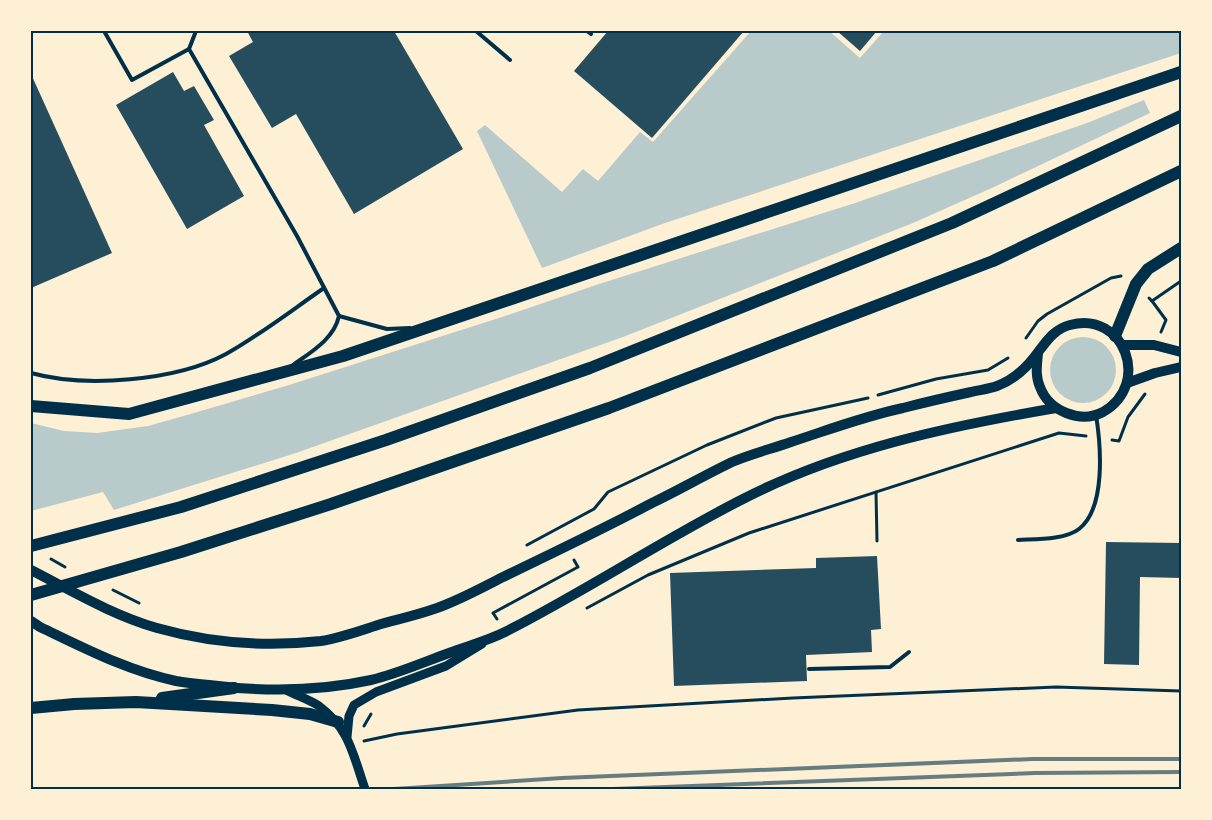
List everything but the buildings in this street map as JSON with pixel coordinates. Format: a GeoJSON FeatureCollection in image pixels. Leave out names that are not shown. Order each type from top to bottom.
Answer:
{"type":"FeatureCollection","features":[{"type":"Feature","properties":{"kind":"main road"},"geometry":{"type":"LineString","coordinates":[[31,406],[129,414],[343,356],[1181,72]]}},
{"type":"Feature","properties":{"kind":"main road"},"geometry":{"type":"LineString","coordinates":[[31,546],[182,507],[376,443],[590,368],[952,223],[1181,116]]}},
{"type":"Feature","properties":{"kind":"main road"},"geometry":{"type":"LineString","coordinates":[[31,595],[181,552],[330,504],[609,408],[993,261],[1181,171]]}},
{"type":"Feature","properties":{"kind":"main road"},"geometry":{"type":"LineString","coordinates":[[1119,341],[1136,284],[1148,268],[1181,248]]}},
{"type":"Feature","properties":{"kind":"main road"},"geometry":{"type":"LineString","coordinates":[[31,570],[111,612],[155,627],[205,639],[260,644],[324,640],[437,608],[568,547],[735,461],[873,414],[999,386],[1020,372],[1038,353],[1047,339],[1058,329],[1069,325],[1079,323],[1092,324],[1106,330],[1119,341],[1128,359],[1127,383],[1118,400],[1110,408],[1096,415],[1071,415],[1056,408],[1046,399],[1040,388],[1036,375],[1038,353]]}},
{"type":"Feature","properties":{"kind":"main road"},"geometry":{"type":"LineString","coordinates":[[1119,341],[1154,345],[1181,352]]}},
{"type":"Feature","properties":{"kind":"main road"},"geometry":{"type":"LineString","coordinates":[[1127,383],[1155,373],[1181,367]]}},
{"type":"Feature","properties":{"kind":"main road"},"geometry":{"type":"LineString","coordinates":[[31,621],[110,661],[176,681],[234,688],[288,691],[338,686],[374,679],[500,634],[557,605],[622,565],[744,498],[822,464],[908,439],[1056,408]]}},
{"type":"Feature","properties":{"kind":"main road"},"geometry":{"type":"LineString","coordinates":[[136,702],[234,688]]}},
{"type":"Feature","properties":{"kind":"main road"},"geometry":{"type":"LineString","coordinates":[[31,708],[74,704],[136,702],[272,710],[310,714],[338,722]]}},
{"type":"Feature","properties":{"kind":"street"},"geometry":{"type":"LineString","coordinates":[[347,737],[349,716],[354,705],[376,692],[446,666],[500,634]]}},
{"type":"Feature","properties":{"kind":"street"},"geometry":{"type":"LineString","coordinates":[[288,691],[318,705],[338,722],[347,737],[365,789]]}},
{"type":"Feature","properties":{"kind":"lane"},"geometry":{"type":"LineString","coordinates":[[104,31],[132,80],[189,49],[196,31]]}},
{"type":"Feature","properties":{"kind":"lane"},"geometry":{"type":"LineString","coordinates":[[476,31],[510,60]]}},
{"type":"Feature","properties":{"kind":"lane"},"geometry":{"type":"LineString","coordinates":[[189,49],[297,236],[339,316],[338,324],[328,337],[282,373]]}},
{"type":"Feature","properties":{"kind":"lane"},"geometry":{"type":"LineString","coordinates":[[31,373],[82,380],[130,379],[182,371],[224,355],[324,288]]}},
{"type":"Feature","properties":{"kind":"lane"},"geometry":{"type":"LineString","coordinates":[[339,316],[387,329],[433,326]]}},
{"type":"Feature","properties":{"kind":"lane"},"geometry":{"type":"LineString","coordinates":[[1018,540],[1070,534],[1078,530],[1089,518],[1096,500],[1100,466],[1100,438],[1096,415]]}},
{"type":"Feature","properties":{"kind":"lane"},"geometry":{"type":"LineString","coordinates":[[809,670],[890,667],[909,652]]}},
{"type":"Feature","properties":{"kind":"path"},"geometry":{"type":"LineString","coordinates":[[581,612],[648,575],[749,533],[1059,433],[1100,438]]}},
{"type":"Feature","properties":{"kind":"path"},"geometry":{"type":"LineString","coordinates":[[876,492],[877,541]]}},
{"type":"Feature","properties":{"kind":"path"},"geometry":{"type":"LineString","coordinates":[[500,634],[493,613],[578,567],[559,528]]}},
{"type":"Feature","properties":{"kind":"path"},"geometry":{"type":"LineString","coordinates":[[112,590],[143,605]]}},
{"type":"Feature","properties":{"kind":"path"},"geometry":{"type":"LineString","coordinates":[[377,710],[370,715],[364,727],[361,741],[398,734],[578,710],[803,697],[1056,687],[1181,691]]}},
{"type":"Feature","properties":{"kind":"shaded area"},"geometry":{"type":"Polygon","coordinates":[[[751,31],[829,31],[860,58],[884,31],[1181,31],[1181,53],[665,223],[542,268],[477,131],[485,125],[562,192],[583,169],[598,181],[640,132],[653,142],[751,31]]]}},
{"type":"Feature","properties":{"kind":"shaded area"},"geometry":{"type":"Polygon","coordinates":[[[1144,100],[1150,113],[994,187],[913,223],[623,337],[296,453],[114,510],[103,492],[31,511],[31,423],[64,431],[97,433],[148,426],[194,413],[289,385],[855,203],[1087,123],[1144,100]]]}},
{"type":"Feature","properties":{"kind":"shaded area"},"geometry":{"type":"Polygon","coordinates":[[[1083,337],[1096,339],[1106,347],[1114,357],[1116,370],[1114,383],[1106,393],[1096,401],[1083,403],[1070,401],[1060,393],[1052,383],[1050,370],[1052,357],[1060,347],[1070,339],[1083,337]]]}},
{"type":"Feature","properties":{"kind":"railway"},"geometry":{"type":"LineString","coordinates":[[394,789],[562,778],[1032,759],[1181,759]]}},
{"type":"Feature","properties":{"kind":"railway"},"geometry":{"type":"LineString","coordinates":[[613,789],[1035,773],[1181,772]]}}]}
